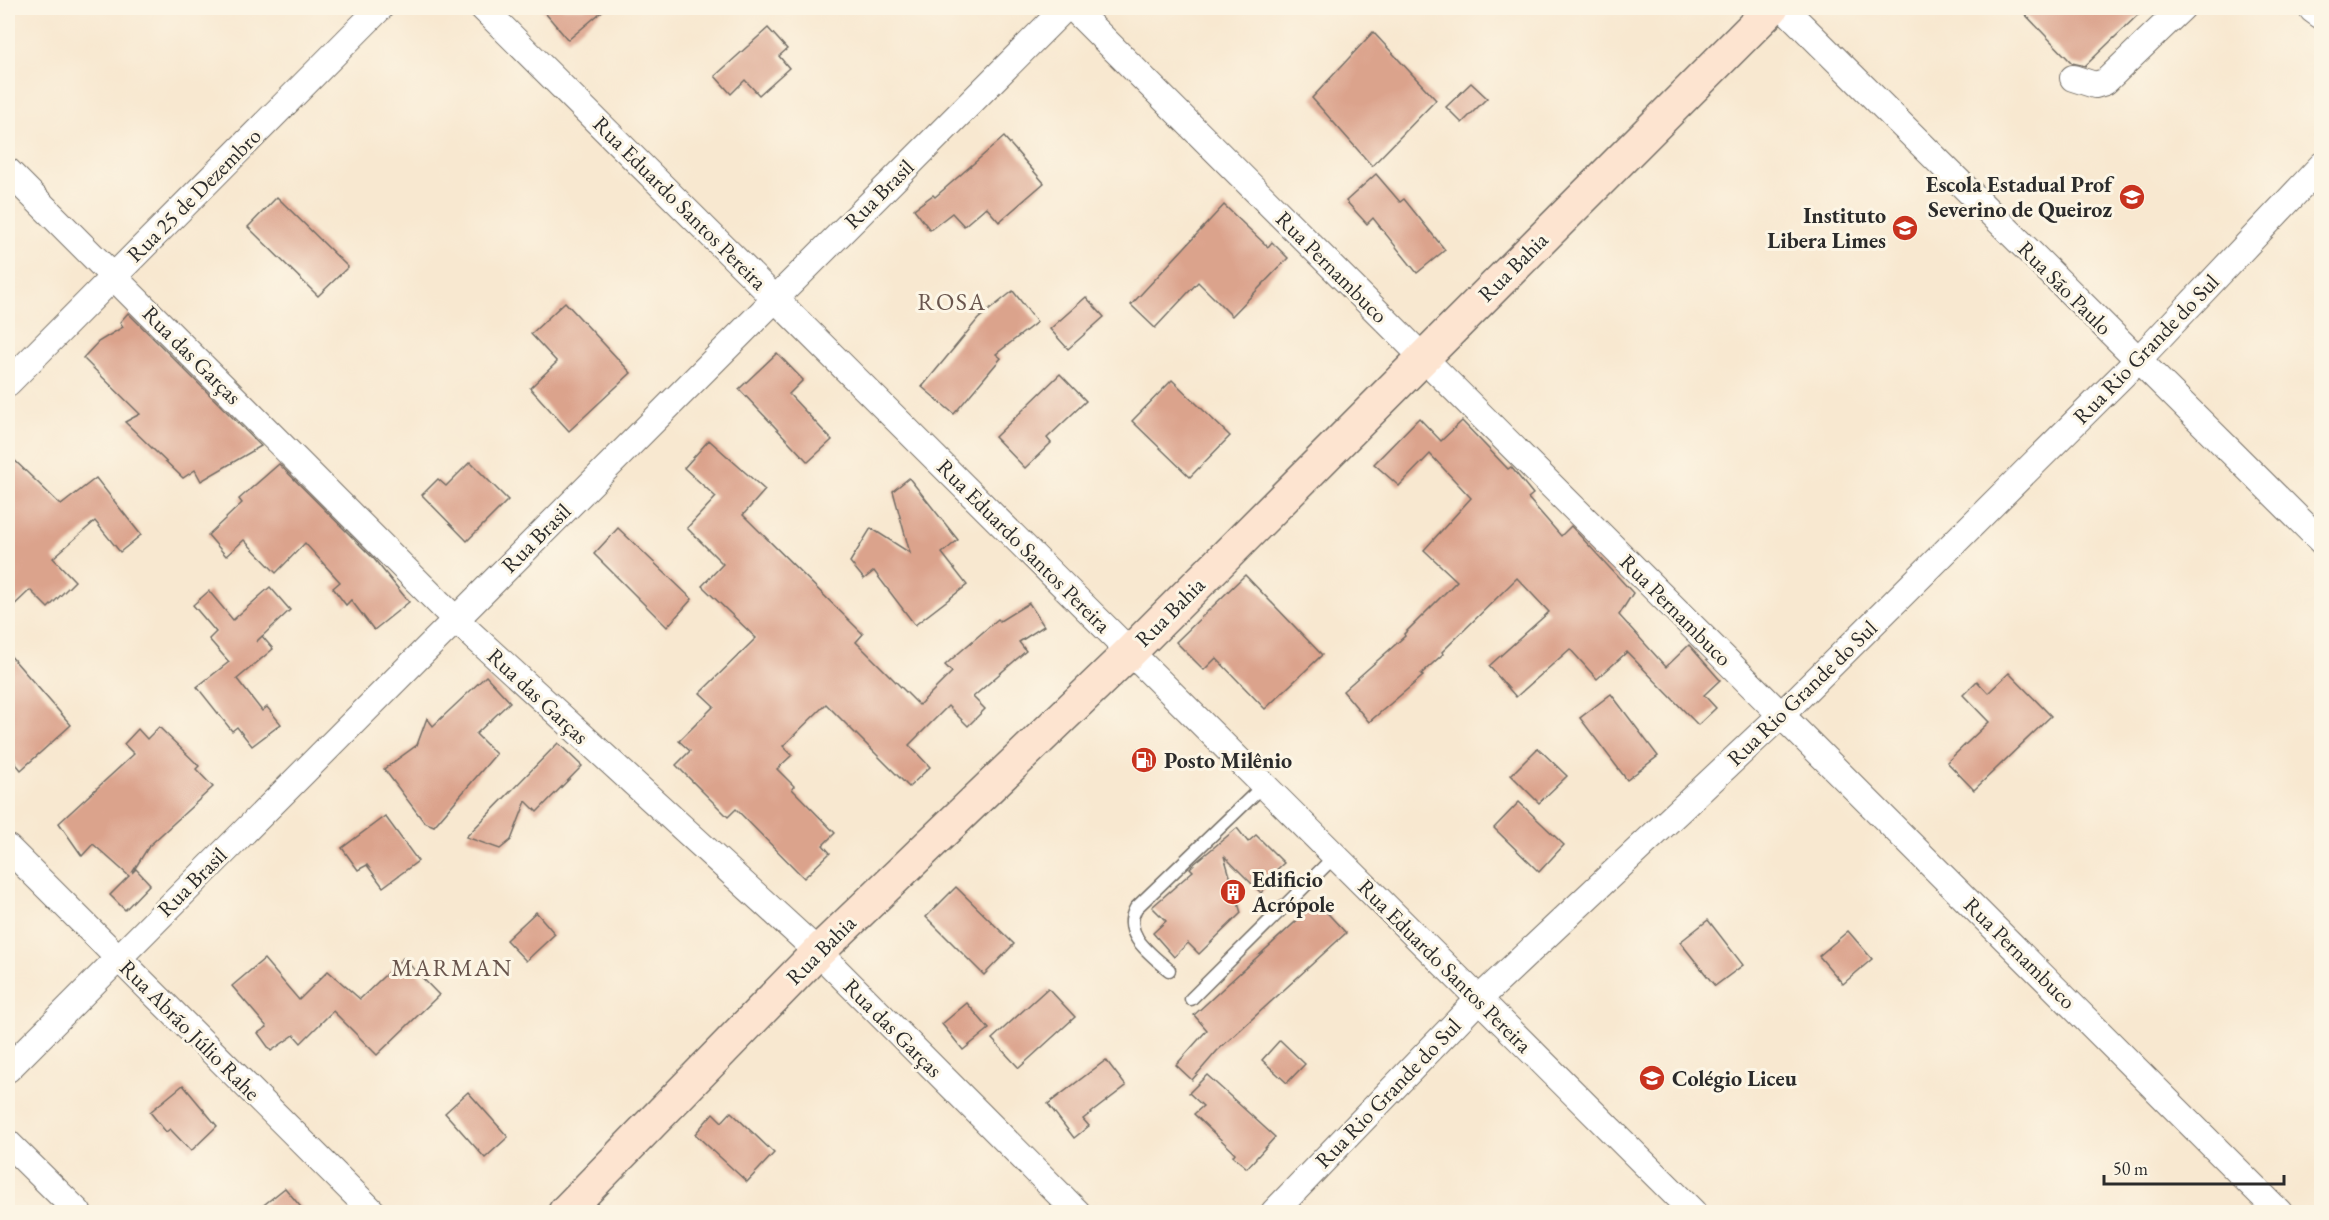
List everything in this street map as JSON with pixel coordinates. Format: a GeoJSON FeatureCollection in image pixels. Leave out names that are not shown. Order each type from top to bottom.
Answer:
{"type":"FeatureCollection","features":[{"type":"Feature","properties":{"kind":"main road","name":"Rua Bahia"},"geometry":{"type":"LineString","coordinates":[[565,1212],[818,952],[1130,652],[1772,8]]}},
{"type":"Feature","properties":{"kind":"street","name":"Rua 25 de Dezembro"},"geometry":{"type":"LineString","coordinates":[[8,383],[380,8]]}},
{"type":"Feature","properties":{"kind":"street","name":"Rua Eduardo Santos Pereira"},"geometry":{"type":"LineString","coordinates":[[483,8],[1693,1212]]}},
{"type":"Feature","properties":{"kind":"street","name":"Rua Brasil"},"geometry":{"type":"LineString","coordinates":[[8,1069],[117,957],[1065,8]]}},
{"type":"Feature","properties":{"kind":"street","name":"Rua Pernambuco"},"geometry":{"type":"LineString","coordinates":[[1073,8],[2279,1212]]}},
{"type":"Feature","properties":{"kind":"street","name":"Rua São Paulo"},"geometry":{"type":"LineString","coordinates":[[1784,8],[2322,542]]}},
{"type":"Feature","properties":{"kind":"street"},"geometry":{"type":"LineString","coordinates":[[2073,78],[2095,85],[2105,82],[2182,8]]}},
{"type":"Feature","properties":{"kind":"street"},"geometry":{"type":"LineString","coordinates":[[2316,8],[2322,13]]}},
{"type":"Feature","properties":{"kind":"street","name":"Rua Rio Grande do Sul"},"geometry":{"type":"LineString","coordinates":[[1275,1212],[1479,999],[1781,715],[2138,360],[2322,165]]}},
{"type":"Feature","properties":{"kind":"street","name":"Rua das Garças"},"geometry":{"type":"LineString","coordinates":[[8,171],[455,620],[818,952],[1077,1212]]}},
{"type":"Feature","properties":{"kind":"street","name":"Rua Abrão Júlio Rahe"},"geometry":{"type":"LineString","coordinates":[[8,848],[373,1212]]}},
{"type":"Feature","properties":{"kind":"street"},"geometry":{"type":"LineString","coordinates":[[8,1143],[78,1212]]}},
{"type":"Feature","properties":{"kind":"lane"},"geometry":{"type":"LineString","coordinates":[[1168,970],[1140,943],[1131,929],[1130,918],[1136,908],[1264,785]]}},
{"type":"Feature","properties":{"kind":"lane"},"geometry":{"type":"LineString","coordinates":[[1191,999],[1335,856]]}},
{"type":"Feature","properties":{"kind":"building"},"geometry":{"type":"Polygon","coordinates":[[[541,8],[606,8],[568,40],[541,8]]]}},
{"type":"Feature","properties":{"kind":"building"},"geometry":{"type":"Polygon","coordinates":[[[2019,8],[2145,8],[2085,66],[2072,63],[2019,8]]]}},
{"type":"Feature","properties":{"kind":"building"},"geometry":{"type":"Polygon","coordinates":[[[768,28],[787,49],[779,56],[789,68],[759,95],[745,80],[731,94],[715,76],[768,28]]]}},
{"type":"Feature","properties":{"kind":"building"},"geometry":{"type":"Polygon","coordinates":[[[1373,32],[1436,100],[1372,166],[1312,98],[1373,32]]]}},
{"type":"Feature","properties":{"kind":"building"},"geometry":{"type":"Polygon","coordinates":[[[1471,83],[1487,98],[1462,123],[1446,107],[1471,83]]]}},
{"type":"Feature","properties":{"kind":"building"},"geometry":{"type":"Polygon","coordinates":[[[1004,137],[1044,183],[999,222],[986,207],[964,226],[952,213],[930,230],[914,209],[933,195],[935,197],[1004,137]]]}},
{"type":"Feature","properties":{"kind":"building"},"geometry":{"type":"Polygon","coordinates":[[[1376,174],[1400,202],[1404,199],[1445,250],[1417,273],[1373,218],[1367,224],[1346,201],[1376,174]]]}},
{"type":"Feature","properties":{"kind":"building"},"geometry":{"type":"Polygon","coordinates":[[[277,197],[348,267],[318,296],[248,227],[277,197]]]}},
{"type":"Feature","properties":{"kind":"building"},"geometry":{"type":"Polygon","coordinates":[[[1224,205],[1268,247],[1272,242],[1288,258],[1232,316],[1198,282],[1155,328],[1131,305],[1224,205]]]}},
{"type":"Feature","properties":{"kind":"building"},"geometry":{"type":"Polygon","coordinates":[[[1013,291],[1037,322],[996,354],[1001,358],[954,414],[922,387],[978,319],[1013,291]]]}},
{"type":"Feature","properties":{"kind":"building"},"geometry":{"type":"Polygon","coordinates":[[[1086,297],[1104,317],[1068,349],[1050,329],[1086,297]]]}},
{"type":"Feature","properties":{"kind":"building"},"geometry":{"type":"Polygon","coordinates":[[[565,302],[631,373],[569,431],[530,388],[557,362],[531,334],[565,302]]]}},
{"type":"Feature","properties":{"kind":"building"},"geometry":{"type":"Polygon","coordinates":[[[128,313],[261,446],[201,481],[195,470],[183,478],[125,422],[140,414],[83,358],[98,342],[123,327],[120,322],[128,313]]]}},
{"type":"Feature","properties":{"kind":"building"},"geometry":{"type":"Polygon","coordinates":[[[777,353],[803,380],[789,394],[832,440],[808,462],[739,389],[777,353]]]}},
{"type":"Feature","properties":{"kind":"building"},"geometry":{"type":"Polygon","coordinates":[[[1060,374],[1086,401],[1047,438],[1051,443],[1025,468],[995,437],[1060,374]]]}},
{"type":"Feature","properties":{"kind":"building"},"geometry":{"type":"Polygon","coordinates":[[[1172,380],[1230,436],[1190,477],[1132,421],[1172,380]]]}},
{"type":"Feature","properties":{"kind":"building"},"geometry":{"type":"Polygon","coordinates":[[[1419,418],[1441,441],[1462,421],[1508,469],[1511,467],[1533,494],[1528,498],[1561,536],[1571,526],[1633,593],[1619,615],[1666,667],[1689,645],[1720,680],[1704,695],[1716,708],[1698,725],[1627,652],[1597,679],[1570,649],[1516,697],[1489,666],[1549,612],[1517,578],[1442,652],[1443,654],[1421,674],[1423,676],[1369,722],[1343,691],[1405,636],[1404,634],[1457,581],[1424,550],[1471,498],[1430,454],[1399,486],[1374,464],[1419,418]]]}},
{"type":"Feature","properties":{"kind":"building"},"geometry":{"type":"Polygon","coordinates":[[[709,440],[765,490],[743,515],[863,634],[856,642],[919,705],[952,672],[945,665],[998,619],[1000,621],[1029,603],[1044,626],[1019,642],[1026,651],[973,697],[985,709],[968,726],[948,706],[909,745],[930,767],[909,787],[826,704],[783,746],[792,755],[777,769],[794,786],[792,789],[835,833],[823,845],[830,853],[804,878],[736,809],[728,817],[676,765],[690,751],[679,741],[714,706],[700,693],[756,638],[702,586],[723,564],[687,528],[716,497],[684,468],[709,440]]]}},
{"type":"Feature","properties":{"kind":"building"},"geometry":{"type":"Polygon","coordinates":[[[8,454],[61,505],[96,478],[141,535],[120,552],[95,521],[53,558],[75,581],[48,608],[30,590],[8,611],[8,454]]]}},
{"type":"Feature","properties":{"kind":"building"},"geometry":{"type":"Polygon","coordinates":[[[470,462],[508,500],[467,541],[422,495],[438,479],[446,486],[470,462]]]}},
{"type":"Feature","properties":{"kind":"building"},"geometry":{"type":"Polygon","coordinates":[[[279,464],[374,559],[409,602],[374,630],[351,600],[346,605],[333,588],[340,582],[305,543],[276,573],[244,540],[226,556],[208,535],[242,503],[239,499],[279,464]]]}},
{"type":"Feature","properties":{"kind":"building"},"geometry":{"type":"Polygon","coordinates":[[[909,478],[958,540],[942,553],[967,585],[915,625],[874,571],[864,579],[850,562],[871,528],[910,553],[893,491],[909,478]]]}},
{"type":"Feature","properties":{"kind":"building"},"geometry":{"type":"Polygon","coordinates":[[[618,528],[692,599],[667,627],[594,554],[618,528]]]}},
{"type":"Feature","properties":{"kind":"building"},"geometry":{"type":"Polygon","coordinates":[[[1245,575],[1322,655],[1265,709],[1216,658],[1204,670],[1176,642],[1245,575]]]}},
{"type":"Feature","properties":{"kind":"building"},"geometry":{"type":"Polygon","coordinates":[[[270,587],[290,610],[262,636],[273,649],[237,679],[262,711],[267,707],[281,724],[252,746],[237,727],[232,731],[197,687],[229,662],[209,639],[216,632],[193,605],[209,591],[233,620],[270,587]]]}},
{"type":"Feature","properties":{"kind":"building"},"geometry":{"type":"Polygon","coordinates":[[[8,653],[71,725],[21,770],[8,754],[8,653]]]}},
{"type":"Feature","properties":{"kind":"building"},"geometry":{"type":"Polygon","coordinates":[[[2009,673],[2051,716],[1974,790],[1947,762],[1989,722],[1963,695],[1977,681],[1988,693],[2009,673]]]}},
{"type":"Feature","properties":{"kind":"building"},"geometry":{"type":"Polygon","coordinates":[[[486,676],[510,702],[476,734],[496,754],[434,826],[424,822],[384,769],[417,745],[427,718],[433,726],[486,676]]]}},
{"type":"Feature","properties":{"kind":"building"},"geometry":{"type":"Polygon","coordinates":[[[1611,694],[1658,756],[1627,780],[1580,718],[1611,694]]]}},
{"type":"Feature","properties":{"kind":"building"},"geometry":{"type":"Polygon","coordinates":[[[159,727],[199,766],[196,769],[213,787],[149,846],[132,873],[136,869],[150,884],[125,910],[110,895],[129,876],[93,844],[82,856],[59,823],[134,754],[124,744],[138,729],[147,739],[159,727]]]}},
{"type":"Feature","properties":{"kind":"building"},"geometry":{"type":"Polygon","coordinates":[[[558,743],[582,766],[537,812],[526,801],[511,840],[500,849],[466,837],[558,743]]]}},
{"type":"Feature","properties":{"kind":"building"},"geometry":{"type":"Polygon","coordinates":[[[1538,748],[1567,776],[1539,803],[1511,775],[1538,748]]]}},
{"type":"Feature","properties":{"kind":"building"},"geometry":{"type":"Polygon","coordinates":[[[1519,802],[1564,845],[1539,872],[1494,828],[1519,802]]]}},
{"type":"Feature","properties":{"kind":"building"},"geometry":{"type":"Polygon","coordinates":[[[385,816],[418,861],[383,887],[367,865],[358,870],[342,848],[385,816]]]}},
{"type":"Feature","properties":{"kind":"building","name":"Edificio Acrópole"},"geometry":{"type":"Polygon","coordinates":[[[1237,828],[1248,842],[1256,835],[1284,863],[1273,873],[1275,876],[1261,893],[1224,856],[1241,913],[1199,954],[1188,943],[1174,957],[1153,933],[1166,921],[1152,907],[1193,871],[1190,868],[1195,863],[1237,828]]]}},
{"type":"Feature","properties":{"kind":"building"},"geometry":{"type":"Polygon","coordinates":[[[956,887],[1014,944],[984,975],[926,917],[956,887]]]}},
{"type":"Feature","properties":{"kind":"building"},"geometry":{"type":"Polygon","coordinates":[[[1317,902],[1346,933],[1217,1051],[1192,1080],[1176,1065],[1207,1030],[1194,1015],[1317,902]]]}},
{"type":"Feature","properties":{"kind":"building"},"geometry":{"type":"Polygon","coordinates":[[[536,912],[555,934],[526,961],[506,940],[536,912]]]}},
{"type":"Feature","properties":{"kind":"building"},"geometry":{"type":"Polygon","coordinates":[[[1708,920],[1743,965],[1715,986],[1680,942],[1708,920]]]}},
{"type":"Feature","properties":{"kind":"building"},"geometry":{"type":"Polygon","coordinates":[[[1848,931],[1872,959],[1843,984],[1819,956],[1848,931]]]}},
{"type":"Feature","properties":{"kind":"building"},"geometry":{"type":"Polygon","coordinates":[[[403,958],[439,995],[377,1055],[333,1011],[301,1043],[294,1035],[271,1051],[258,1033],[267,1027],[232,986],[264,959],[299,1000],[328,971],[360,999],[403,958]]]}},
{"type":"Feature","properties":{"kind":"building"},"geometry":{"type":"Polygon","coordinates":[[[1048,988],[1075,1017],[1019,1068],[992,1039],[1048,988]]]}},
{"type":"Feature","properties":{"kind":"building"},"geometry":{"type":"Polygon","coordinates":[[[967,1003],[989,1029],[963,1050],[942,1024],[967,1003]]]}},
{"type":"Feature","properties":{"kind":"building"},"geometry":{"type":"Polygon","coordinates":[[[1280,1040],[1305,1064],[1287,1083],[1262,1060],[1280,1040]]]}},
{"type":"Feature","properties":{"kind":"building"},"geometry":{"type":"Polygon","coordinates":[[[1106,1060],[1126,1086],[1083,1119],[1089,1126],[1074,1138],[1048,1104],[1106,1060]]]}},
{"type":"Feature","properties":{"kind":"building"},"geometry":{"type":"Polygon","coordinates":[[[1207,1075],[1275,1137],[1247,1168],[1233,1156],[1235,1153],[1194,1114],[1203,1106],[1189,1093],[1207,1075]]]}},
{"type":"Feature","properties":{"kind":"building"},"geometry":{"type":"Polygon","coordinates":[[[183,1085],[217,1126],[191,1151],[170,1129],[166,1132],[150,1112],[183,1085]]]}},
{"type":"Feature","properties":{"kind":"building"},"geometry":{"type":"Polygon","coordinates":[[[468,1092],[508,1137],[485,1158],[445,1113],[468,1092]]]}},
{"type":"Feature","properties":{"kind":"building"},"geometry":{"type":"Polygon","coordinates":[[[731,1112],[774,1153],[747,1182],[695,1134],[713,1113],[722,1122],[731,1112]]]}},
{"type":"Feature","properties":{"kind":"building"},"geometry":{"type":"Polygon","coordinates":[[[285,1188],[305,1212],[255,1212],[285,1188]]]}},
{"type":"Feature","properties":{"kind":"place","name":"Escola Estadual Prof Severino de Queiroz"},"geometry":{"type":"Point","coordinates":[2132,197]}},
{"type":"Feature","properties":{"kind":"place","name":"Instituto Libera Limes"},"geometry":{"type":"Point","coordinates":[1905,228]}},
{"type":"Feature","properties":{"kind":"place","name":"Posto Milênio"},"geometry":{"type":"Point","coordinates":[1144,760]}},
{"type":"Feature","properties":{"kind":"place","name":"Edificio Acrópole"},"geometry":{"type":"Point","coordinates":[1233,892]}},
{"type":"Feature","properties":{"kind":"place","name":"Colégio Liceu"},"geometry":{"type":"Point","coordinates":[1652,1078]}},
{"type":"Feature","properties":{"kind":"district","name":"ROSA"},"geometry":{"type":"Point","coordinates":[952,301]}},
{"type":"Feature","properties":{"kind":"district","name":"MARMAN"},"geometry":{"type":"Point","coordinates":[452,967]}}]}
